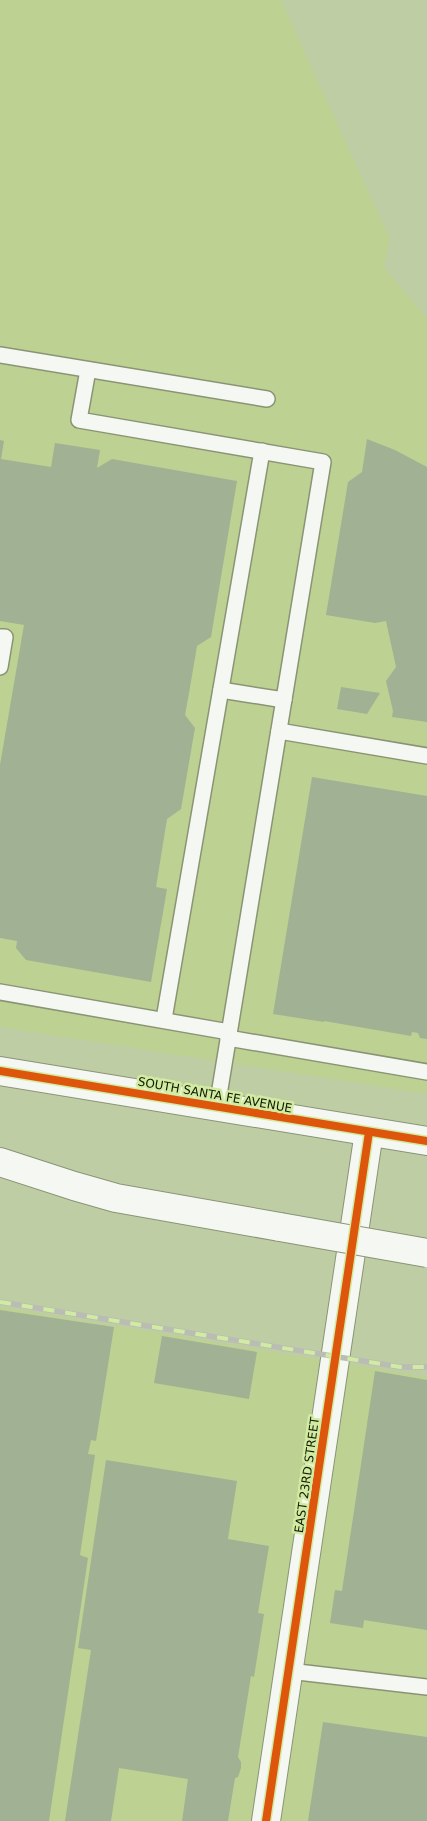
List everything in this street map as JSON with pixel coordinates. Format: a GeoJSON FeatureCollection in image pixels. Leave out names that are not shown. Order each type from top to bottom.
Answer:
{"type":"FeatureCollection","features":[{"type":"Feature","properties":{"kind":"street","name":"SOUTH SANTA FE AVENUE"},"geometry":{"type":"LineString","coordinates":[[0,1070],[427,1142]]}},
{"type":"Feature","properties":{"kind":"street","name":"EAST 23RD STREET"},"geometry":{"type":"LineString","coordinates":[[266,1821],[290,1671],[369,1132]]}},
{"type":"Feature","properties":{"kind":"street"},"geometry":{"type":"LineString","coordinates":[[0,1162],[116,1198],[427,1253]]}},
{"type":"Feature","properties":{"kind":"lane"},"geometry":{"type":"LineString","coordinates":[[0,355],[267,399]]}},
{"type":"Feature","properties":{"kind":"lane"},"geometry":{"type":"LineString","coordinates":[[88,370],[79,420],[323,462],[216,1107]]}},
{"type":"Feature","properties":{"kind":"lane"},"geometry":{"type":"LineString","coordinates":[[164,1019],[262,451]]}},
{"type":"Feature","properties":{"kind":"lane"},"geometry":{"type":"LineString","coordinates":[[0,636],[5,638],[0,667]]}},
{"type":"Feature","properties":{"kind":"lane"},"geometry":{"type":"LineString","coordinates":[[221,690],[284,700]]}},
{"type":"Feature","properties":{"kind":"lane"},"geometry":{"type":"LineString","coordinates":[[279,731],[427,756]]}},
{"type":"Feature","properties":{"kind":"lane"},"geometry":{"type":"LineString","coordinates":[[0,992],[164,1019],[228,1035],[427,1072]]}},
{"type":"Feature","properties":{"kind":"lane"},"geometry":{"type":"LineString","coordinates":[[290,1671],[427,1687]]}},
{"type":"Feature","properties":{"kind":"shaded area"},"geometry":{"type":"Polygon","coordinates":[[[0,0],[281,0],[390,239],[384,267],[427,318],[427,1094],[0,1027],[0,0]]]}},
{"type":"Feature","properties":{"kind":"shaded area"},"geometry":{"type":"Polygon","coordinates":[[[0,1307],[427,1377],[427,1821],[0,1821],[0,1307]]]}},
{"type":"Feature","properties":{"kind":"building"},"geometry":{"type":"Polygon","coordinates":[[[367,439],[395,450],[427,467],[427,722],[392,717],[393,711],[386,681],[396,667],[386,621],[375,623],[326,615],[348,482],[362,472],[367,439]]]}},
{"type":"Feature","properties":{"kind":"building"},"geometry":{"type":"Polygon","coordinates":[[[0,440],[4,441],[1,459],[51,467],[55,443],[100,450],[97,468],[112,459],[237,481],[211,637],[197,646],[185,715],[195,728],[181,809],[167,819],[156,887],[167,889],[151,982],[26,960],[16,948],[17,941],[0,938],[0,765],[24,625],[0,621],[0,440]]]}},
{"type":"Feature","properties":{"kind":"building"},"geometry":{"type":"Polygon","coordinates":[[[341,687],[380,693],[367,714],[337,709],[341,687]]]}},
{"type":"Feature","properties":{"kind":"building"},"geometry":{"type":"Polygon","coordinates":[[[312,777],[427,796],[427,1039],[420,1038],[418,1033],[412,1032],[411,1036],[273,1014],[312,777]]]}},
{"type":"Feature","properties":{"kind":"building"},"geometry":{"type":"Polygon","coordinates":[[[0,1310],[114,1327],[96,1441],[91,1440],[88,1454],[95,1455],[80,1555],[88,1558],[49,1821],[0,1821],[0,1310]]]}},
{"type":"Feature","properties":{"kind":"building"},"geometry":{"type":"Polygon","coordinates":[[[162,1336],[257,1352],[249,1399],[154,1383],[162,1336]]]}},
{"type":"Feature","properties":{"kind":"building"},"geometry":{"type":"Polygon","coordinates":[[[375,1371],[427,1380],[427,1630],[364,1620],[363,1628],[330,1623],[335,1590],[342,1591],[375,1371]]]}},
{"type":"Feature","properties":{"kind":"building"},"geometry":{"type":"Polygon","coordinates":[[[106,1460],[237,1481],[228,1539],[269,1546],[258,1613],[264,1614],[254,1677],[251,1676],[238,1757],[241,1762],[241,1768],[238,1777],[235,1778],[228,1821],[182,1821],[188,1779],[119,1768],[111,1821],[65,1821],[91,1650],[78,1648],[106,1460]]]}},
{"type":"Feature","properties":{"kind":"building"},"geometry":{"type":"Polygon","coordinates":[[[323,1722],[427,1737],[427,1821],[308,1821],[323,1722]]]}},
{"type":"Feature","properties":{"kind":"railway"},"geometry":{"type":"LineString","coordinates":[[0,1302],[400,1367],[427,1367]]}},
{"type":"Feature","properties":{"kind":"cycle path"},"geometry":{"type":"LineString","coordinates":[[0,1071],[427,1141]]}},
{"type":"Feature","properties":{"kind":"cycle path"},"geometry":{"type":"LineString","coordinates":[[266,1821],[369,1132]]}}]}
